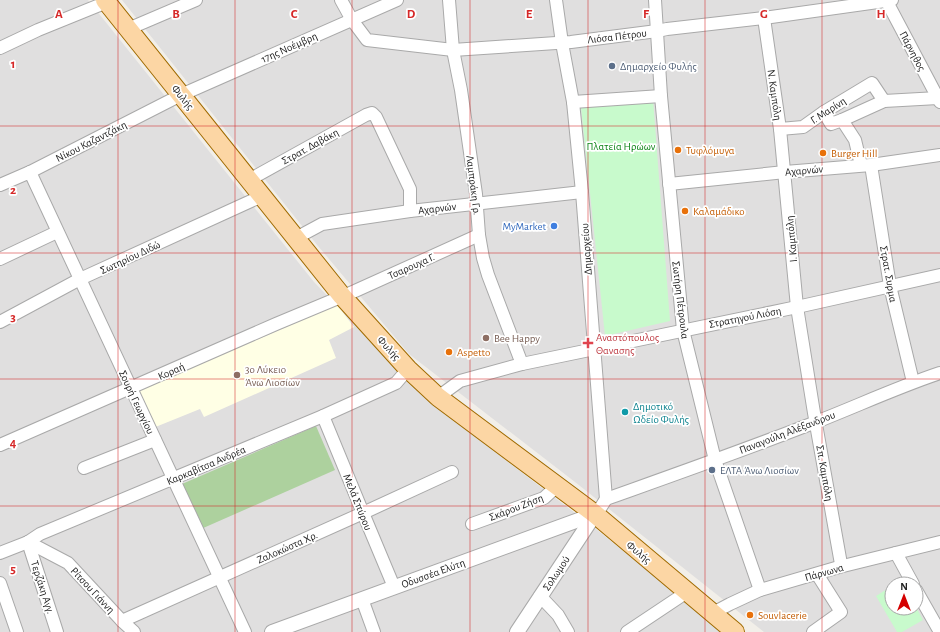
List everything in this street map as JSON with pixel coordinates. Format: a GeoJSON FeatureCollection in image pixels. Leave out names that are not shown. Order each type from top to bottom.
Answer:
{"type":"FeatureCollection","features":[{"type":"Feature","properties":{"kind":"main road","name":"Φυλής"},"geometry":{"type":"LineString","coordinates":[[106,1],[342,296],[408,369],[438,397],[595,514],[735,632]]}},
{"type":"Feature","properties":{"kind":"street"},"geometry":{"type":"LineString","coordinates":[[128,29],[196,0]]}},
{"type":"Feature","properties":{"kind":"street","name":"Λιόσα Πέτρου"},"geometry":{"type":"LineString","coordinates":[[341,0],[352,20],[367,40],[453,50],[562,43],[764,18],[888,0]]}},
{"type":"Feature","properties":{"kind":"street","name":"17ης Νοέμβρη"},"geometry":{"type":"LineString","coordinates":[[181,95],[397,0]]}},
{"type":"Feature","properties":{"kind":"street","name":"Λαμπράκη Γρ."},"geometry":{"type":"LineString","coordinates":[[449,0],[453,50],[461,90],[483,258],[522,364]]}},
{"type":"Feature","properties":{"kind":"street","name":"Δημαρχείου"},"geometry":{"type":"LineString","coordinates":[[556,0],[572,102],[582,192],[606,499]]}},
{"type":"Feature","properties":{"kind":"street","name":"Σωτήρη Πέτρουλα"},"geometry":{"type":"LineString","coordinates":[[655,0],[661,96],[683,330],[715,460],[760,590]]}},
{"type":"Feature","properties":{"kind":"street","name":"Πάρνηθος"},"geometry":{"type":"LineString","coordinates":[[888,0],[939,100]]}},
{"type":"Feature","properties":{"kind":"street"},"geometry":{"type":"LineString","coordinates":[[0,48],[106,1]]}},
{"type":"Feature","properties":{"kind":"street","name":"Ν. Καμπόλη"},"geometry":{"type":"LineString","coordinates":[[764,18],[785,172]]}},
{"type":"Feature","properties":{"kind":"street","name":"Γ. Μαρίνη"},"geometry":{"type":"LineString","coordinates":[[780,129],[803,126],[872,83],[884,101]]}},
{"type":"Feature","properties":{"kind":"street","name":"Νίκου Καζαντζάκη"},"geometry":{"type":"LineString","coordinates":[[0,185],[30,172],[181,95]]}},
{"type":"Feature","properties":{"kind":"street"},"geometry":{"type":"LineString","coordinates":[[572,102],[661,96]]}},
{"type":"Feature","properties":{"kind":"street"},"geometry":{"type":"LineString","coordinates":[[824,112],[831,124],[884,101],[939,100]]}},
{"type":"Feature","properties":{"kind":"street","name":"Στρατ. Δαβάκη"},"geometry":{"type":"LineString","coordinates":[[249,180],[372,113],[376,117],[410,189],[410,211]]}},
{"type":"Feature","properties":{"kind":"street","name":"Στρατ. Συρμα"},"geometry":{"type":"LineString","coordinates":[[842,120],[855,140],[866,165],[890,286],[913,382]]}},
{"type":"Feature","properties":{"kind":"street","name":"Αχαρνών"},"geometry":{"type":"LineString","coordinates":[[669,184],[866,165],[940,155]]}},
{"type":"Feature","properties":{"kind":"street","name":"Σουρή Γεωργίου"},"geometry":{"type":"LineString","coordinates":[[30,172],[245,632]]}},
{"type":"Feature","properties":{"kind":"street","name":"Ι. Καμπόλη"},"geometry":{"type":"LineString","coordinates":[[785,172],[797,307]]}},
{"type":"Feature","properties":{"kind":"street","name":"Αχαρνών"},"geometry":{"type":"LineString","coordinates":[[296,238],[322,224],[410,211],[582,192]]}},
{"type":"Feature","properties":{"kind":"street","name":"Σωτηρίου Διδώ"},"geometry":{"type":"LineString","coordinates":[[0,322],[80,280],[262,196]]}},
{"type":"Feature","properties":{"kind":"street"},"geometry":{"type":"LineString","coordinates":[[0,260],[57,232]]}},
{"type":"Feature","properties":{"kind":"street","name":"Τσαρουχα Γ."},"geometry":{"type":"LineString","coordinates":[[342,296],[479,235]]}},
{"type":"Feature","properties":{"kind":"street","name":"Στρατηγού Λιόση"},"geometry":{"type":"LineString","coordinates":[[438,397],[460,381],[522,364],[797,307],[940,275]]}},
{"type":"Feature","properties":{"kind":"street","name":"Κοραή"},"geometry":{"type":"LineString","coordinates":[[0,445],[342,296]]}},
{"type":"Feature","properties":{"kind":"street","name":"Σπ. Καμπόλη"},"geometry":{"type":"LineString","coordinates":[[797,307],[841,564],[839,567]]}},
{"type":"Feature","properties":{"kind":"street","name":"Καρκαβίτσα Ανδρέα"},"geometry":{"type":"LineString","coordinates":[[0,553],[28,542],[40,534],[323,416],[396,383],[408,369]]}},
{"type":"Feature","properties":{"kind":"street","name":"Παναγούλη Αλέξανδρου"},"geometry":{"type":"LineString","coordinates":[[606,499],[816,422],[913,382],[940,373]]}},
{"type":"Feature","properties":{"kind":"street","name":"Μελά Σπύρου"},"geometry":{"type":"LineString","coordinates":[[323,416],[394,587]]}},
{"type":"Feature","properties":{"kind":"street"},"geometry":{"type":"LineString","coordinates":[[84,468],[155,440]]}},
{"type":"Feature","properties":{"kind":"street","name":"Ζαλοκώστα Χρ."},"geometry":{"type":"LineString","coordinates":[[122,621],[363,514],[452,472]]}},
{"type":"Feature","properties":{"kind":"street","name":"Σκάρου Ζήση"},"geometry":{"type":"LineString","coordinates":[[472,524],[544,498],[557,486]]}},
{"type":"Feature","properties":{"kind":"street"},"geometry":{"type":"LineString","coordinates":[[595,514],[606,499]]}},
{"type":"Feature","properties":{"kind":"street","name":"Οδυσσέα Ελύτη"},"geometry":{"type":"LineString","coordinates":[[272,632],[595,514]]}},
{"type":"Feature","properties":{"kind":"street","name":"Σολωμού"},"geometry":{"type":"LineString","coordinates":[[517,632],[595,514]]}},
{"type":"Feature","properties":{"kind":"street","name":"Ρίτσου Γιάννη"},"geometry":{"type":"LineString","coordinates":[[28,542],[68,563],[134,632]]}},
{"type":"Feature","properties":{"kind":"street","name":"Τερζάκη Αγγ."},"geometry":{"type":"LineString","coordinates":[[28,542],[57,632]]}},
{"type":"Feature","properties":{"kind":"street","name":"Πάρνωνα"},"geometry":{"type":"LineString","coordinates":[[713,613],[760,590],[839,567],[940,542]]}},
{"type":"Feature","properties":{"kind":"street"},"geometry":{"type":"LineString","coordinates":[[896,553],[909,576]]}},
{"type":"Feature","properties":{"kind":"street"},"geometry":{"type":"LineString","coordinates":[[813,632],[841,612],[817,574]]}},
{"type":"Feature","properties":{"kind":"street"},"geometry":{"type":"LineString","coordinates":[[0,583],[17,632]]}},
{"type":"Feature","properties":{"kind":"street"},"geometry":{"type":"LineString","coordinates":[[627,632],[687,592]]}},
{"type":"Feature","properties":{"kind":"street"},"geometry":{"type":"LineString","coordinates":[[540,596],[558,615],[568,632]]}},
{"type":"Feature","properties":{"kind":"street"},"geometry":{"type":"LineString","coordinates":[[362,599],[374,632]]}},
{"type":"Feature","properties":{"kind":"street"},"geometry":{"type":"LineString","coordinates":[[924,604],[940,632]]}},
{"type":"Feature","properties":{"kind":"shaded area"},"geometry":{"type":"Polygon","coordinates":[[[0,0],[88,0],[314,282],[437,408],[596,529],[724,632],[0,632],[0,0]]]}},
{"type":"Feature","properties":{"kind":"shaded area"},"geometry":{"type":"Polygon","coordinates":[[[122,0],[940,0],[940,632],[764,632],[575,482],[409,354],[318,246],[122,0]]]}},
{"type":"Feature","properties":{"kind":"shaded area","name":"3ο Λύκειο Άνω Λιοσίων"},"geometry":{"type":"Polygon","coordinates":[[[337,305],[354,327],[329,340],[336,358],[204,417],[200,409],[153,428],[136,392],[337,305]]]}},
{"type":"Feature","properties":{"kind":"green space","name":"Πλατεία Ηρώων"},"geometry":{"type":"Polygon","coordinates":[[[653,99],[670,321],[605,336],[581,107],[653,99]]]}},
{"type":"Feature","properties":{"kind":"green space"},"geometry":{"type":"Polygon","coordinates":[[[316,426],[335,470],[201,529],[182,484],[316,426]]]}},
{"type":"Feature","properties":{"kind":"green space"},"geometry":{"type":"Polygon","coordinates":[[[884,591],[884,610],[876,596],[884,591]]]}},
{"type":"Feature","properties":{"kind":"green space"},"geometry":{"type":"Polygon","coordinates":[[[888,616],[921,616],[923,620],[902,632],[897,632],[888,616]]]}},
{"type":"Feature","properties":{"kind":"place","name":"Δημαρχείο Φυλής"},"geometry":{"type":"Point","coordinates":[612,66]}},
{"type":"Feature","properties":{"kind":"place","name":"Τυφλόμυγα"},"geometry":{"type":"Point","coordinates":[678,150]}},
{"type":"Feature","properties":{"kind":"place","name":"Burger Hill"},"geometry":{"type":"Point","coordinates":[823,153]}},
{"type":"Feature","properties":{"kind":"place","name":"Καλαμάδικο"},"geometry":{"type":"Point","coordinates":[685,211]}},
{"type":"Feature","properties":{"kind":"place","name":"MyMarket"},"geometry":{"type":"Point","coordinates":[554,226]}},
{"type":"Feature","properties":{"kind":"place","name":"Bee Happy"},"geometry":{"type":"Point","coordinates":[486,338]}},
{"type":"Feature","properties":{"kind":"place","name":"Αναστόπουλος Θανασης"},"geometry":{"type":"Point","coordinates":[588,343]}},
{"type":"Feature","properties":{"kind":"place","name":"Aspetto"},"geometry":{"type":"Point","coordinates":[449,352]}},
{"type":"Feature","properties":{"kind":"place","name":"3ο Λύκειο Άνω Λιοσίων"},"geometry":{"type":"Point","coordinates":[237,375]}},
{"type":"Feature","properties":{"kind":"place","name":"Δημοτικό Ωδείο Φυλής"},"geometry":{"type":"Point","coordinates":[625,412]}},
{"type":"Feature","properties":{"kind":"place","name":"ΕΛΤΑ Άνω Λιοσίων"},"geometry":{"type":"Point","coordinates":[712,470]}},
{"type":"Feature","properties":{"kind":"place","name":"Souvlacerie"},"geometry":{"type":"Point","coordinates":[750,615]}}]}
